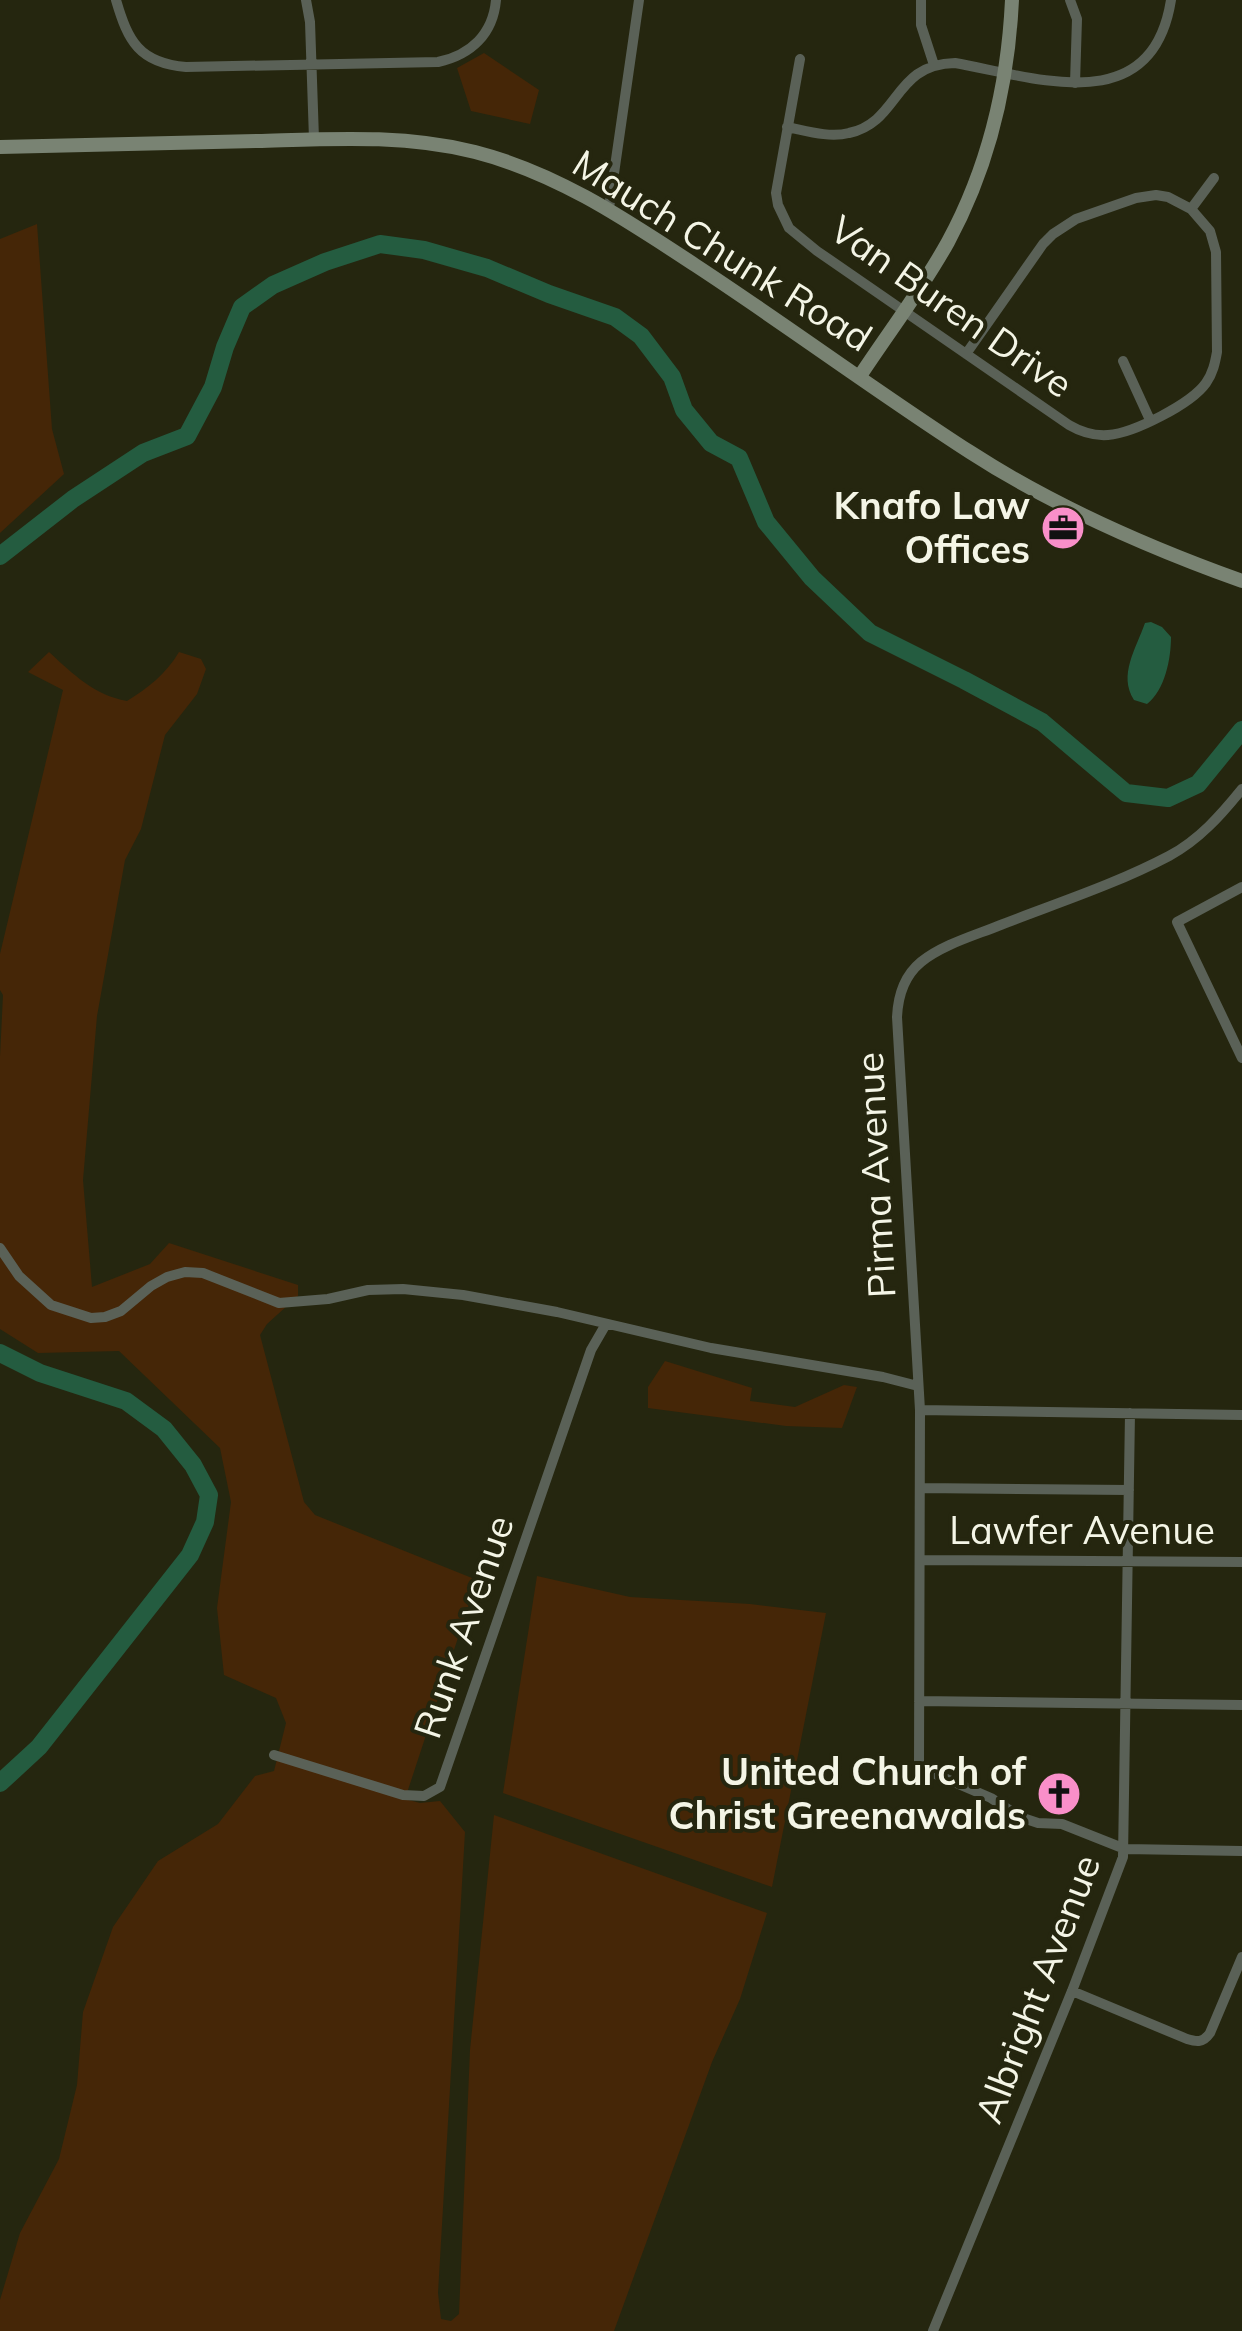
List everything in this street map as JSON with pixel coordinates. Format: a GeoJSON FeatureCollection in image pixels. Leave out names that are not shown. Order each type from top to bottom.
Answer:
{"type":"FeatureCollection","features":[{"type":"Feature","properties":{"kind":"main road"},"geometry":{"type":"LineString","coordinates":[[860,376],[948,242],[971,193],[993,127],[1005,72],[1012,0]]}},
{"type":"Feature","properties":{"kind":"main road","name":"Mauch Chunk Road"},"geometry":{"type":"LineString","coordinates":[[0,147],[391,139],[474,152],[525,168],[609,208],[1028,488],[1133,539],[1242,581]]}},
{"type":"Feature","properties":{"kind":"street"},"geometry":{"type":"LineString","coordinates":[[116,0],[125,30],[142,52],[161,62],[186,67],[438,62],[464,54],[480,40],[492,20],[496,0]]}},
{"type":"Feature","properties":{"kind":"street"},"geometry":{"type":"LineString","coordinates":[[306,0],[314,139]]}},
{"type":"Feature","properties":{"kind":"street"},"geometry":{"type":"LineString","coordinates":[[609,208],[640,0]]}},
{"type":"Feature","properties":{"kind":"street"},"geometry":{"type":"LineString","coordinates":[[920,0],[920,20],[934,65]]}},
{"type":"Feature","properties":{"kind":"street"},"geometry":{"type":"LineString","coordinates":[[1070,0],[1077,19],[1075,83]]}},
{"type":"Feature","properties":{"kind":"street"},"geometry":{"type":"LineString","coordinates":[[787,127],[836,135],[861,129],[882,115],[914,75],[934,65],[955,63],[1075,83],[1113,78],[1142,62],[1158,42],[1171,0]]}},
{"type":"Feature","properties":{"kind":"street","name":"Van Buren Drive"},"geometry":{"type":"LineString","coordinates":[[800,59],[776,192],[789,228],[1069,425],[1086,432],[1111,435],[1183,404],[1204,386],[1214,366],[1216,252],[1210,231],[1191,209]]}},
{"type":"Feature","properties":{"kind":"street"},"geometry":{"type":"LineString","coordinates":[[966,354],[1043,244],[1064,225],[1144,196],[1168,197],[1191,209],[1214,178]]}},
{"type":"Feature","properties":{"kind":"street"},"geometry":{"type":"LineString","coordinates":[[1124,361],[1150,420]]}},
{"type":"Feature","properties":{"kind":"street","name":"Pirma Avenue"},"geometry":{"type":"LineString","coordinates":[[1124,1850],[1062,1824],[1020,1817],[991,1798],[935,1774],[919,1761],[920,1410],[898,1002],[905,980],[919,964],[953,945],[1170,855],[1199,836],[1242,789]]}},
{"type":"Feature","properties":{"kind":"street"},"geometry":{"type":"LineString","coordinates":[[1242,887],[1177,922],[1242,1058]]}},
{"type":"Feature","properties":{"kind":"street"},"geometry":{"type":"LineString","coordinates":[[0,1248],[19,1276],[52,1305],[91,1318],[121,1311],[151,1286],[185,1272],[203,1273],[279,1303],[403,1289],[463,1295],[572,1315],[711,1348],[918,1386]]}},
{"type":"Feature","properties":{"kind":"street","name":"Runk Avenue"},"geometry":{"type":"LineString","coordinates":[[274,1755],[403,1795],[424,1796],[440,1787],[591,1350],[606,1324]]}},
{"type":"Feature","properties":{"kind":"street"},"geometry":{"type":"LineString","coordinates":[[920,1410],[1242,1415]]}},
{"type":"Feature","properties":{"kind":"street","name":"Albright Avenue"},"geometry":{"type":"LineString","coordinates":[[933,2331],[1120,1870],[1124,1850],[1130,1413]]}},
{"type":"Feature","properties":{"kind":"street"},"geometry":{"type":"LineString","coordinates":[[921,1488],[1129,1490]]}},
{"type":"Feature","properties":{"kind":"street","name":"Lawfer Avenue"},"geometry":{"type":"LineString","coordinates":[[921,1560],[1242,1562]]}},
{"type":"Feature","properties":{"kind":"street"},"geometry":{"type":"LineString","coordinates":[[920,1701],[1242,1705]]}},
{"type":"Feature","properties":{"kind":"street"},"geometry":{"type":"LineString","coordinates":[[1124,1850],[1242,1851]]}},
{"type":"Feature","properties":{"kind":"street"},"geometry":{"type":"LineString","coordinates":[[1072,1991],[1200,2042],[1210,2034],[1242,1957]]}},
{"type":"Feature","properties":{"kind":"shaded area"},"geometry":{"type":"Polygon","coordinates":[[[484,53],[539,90],[530,124],[471,111],[457,68],[484,53]]]}},
{"type":"Feature","properties":{"kind":"shaded area"},"geometry":{"type":"Polygon","coordinates":[[[37,224],[52,429],[64,474],[0,533],[0,239],[37,224]]]}},
{"type":"Feature","properties":{"kind":"shaded area"},"geometry":{"type":"Polygon","coordinates":[[[1151,622],[1171,637],[1171,646],[1163,682],[1147,704],[1134,700],[1128,672],[1145,623],[1151,622]]]}},
{"type":"Feature","properties":{"kind":"shaded area"},"geometry":{"type":"Polygon","coordinates":[[[49,652],[94,689],[127,701],[156,680],[179,652],[201,659],[206,669],[197,694],[165,735],[141,829],[125,860],[97,1016],[83,1180],[92,1287],[150,1264],[169,1243],[298,1285],[298,1296],[260,1335],[304,1502],[315,1515],[477,1580],[405,1799],[420,1803],[440,1801],[465,1832],[438,2293],[441,2319],[451,2321],[459,2314],[470,2050],[494,1815],[767,1913],[740,1999],[712,2062],[614,2331],[0,2331],[0,2300],[20,2233],[59,2159],[77,2085],[83,2012],[113,1927],[158,1861],[218,1824],[255,1776],[274,1771],[286,1723],[276,1698],[224,1675],[217,1608],[231,1502],[220,1448],[119,1351],[38,1353],[0,1329],[0,954],[63,690],[28,672],[49,652]]]}},
{"type":"Feature","properties":{"kind":"shaded area"},"geometry":{"type":"Polygon","coordinates":[[[665,1361],[752,1388],[750,1401],[795,1407],[844,1385],[857,1387],[842,1428],[786,1426],[648,1408],[648,1387],[665,1361]]]}},
{"type":"Feature","properties":{"kind":"shaded area"},"geometry":{"type":"Polygon","coordinates":[[[537,1576],[630,1597],[826,1613],[772,1887],[503,1793],[537,1576]]]}},
{"type":"Feature","properties":{"kind":"waterway"},"geometry":{"type":"LineString","coordinates":[[0,556],[73,499],[143,453],[187,436],[213,387],[242,307],[273,285],[380,244],[424,250],[487,268],[615,317],[641,336],[672,377],[684,410],[711,443],[739,458],[766,522],[812,578],[870,633],[1042,722],[1126,793],[1168,798],[1198,784],[1242,730]]}},
{"type":"Feature","properties":{"kind":"waterway"},"geometry":{"type":"LineString","coordinates":[[0,1353],[40,1373],[126,1401],[164,1429],[193,1465],[209,1495],[205,1522],[190,1555],[39,1747],[0,1783]]}},
{"type":"Feature","properties":{"kind":"place","name":"Knafo Law Offices"},"geometry":{"type":"Point","coordinates":[1063,528]}},
{"type":"Feature","properties":{"kind":"place","name":"United Church of Christ Greenawalds"},"geometry":{"type":"Point","coordinates":[1059,1794]}}]}
